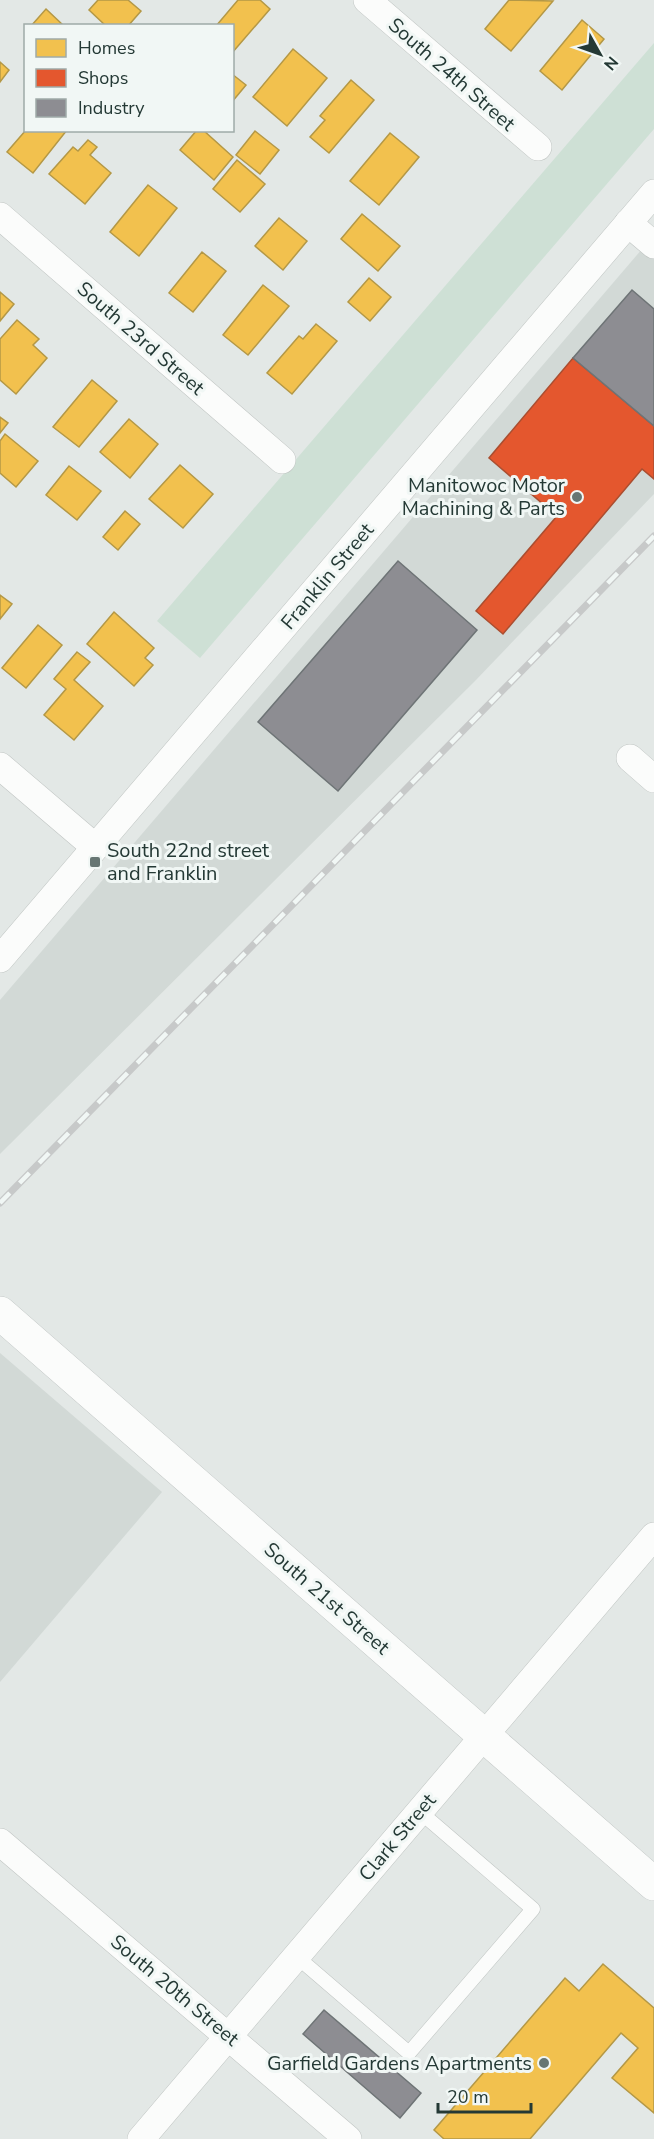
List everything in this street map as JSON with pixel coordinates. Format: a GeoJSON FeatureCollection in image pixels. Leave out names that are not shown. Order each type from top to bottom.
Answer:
{"type":"FeatureCollection","features":[{"type":"Feature","properties":{"kind":"main road","name":"South 21st Street"},"geometry":{"type":"LineString","coordinates":[[0,1312],[654,1884]]}},
{"type":"Feature","properties":{"kind":"street","name":"South 24th Street"},"geometry":{"type":"LineString","coordinates":[[367,0],[538,147]]}},
{"type":"Feature","properties":{"kind":"street","name":"Franklin Street"},"geometry":{"type":"LineString","coordinates":[[0,959],[654,193]]}},
{"type":"Feature","properties":{"kind":"street","name":"South 23rd Street"},"geometry":{"type":"LineString","coordinates":[[0,216],[282,460]]}},
{"type":"Feature","properties":{"kind":"street"},"geometry":{"type":"LineString","coordinates":[[628,223],[654,245]]}},
{"type":"Feature","properties":{"kind":"street"},"geometry":{"type":"LineString","coordinates":[[630,758],[654,779]]}},
{"type":"Feature","properties":{"kind":"street"},"geometry":{"type":"LineString","coordinates":[[0,766],[95,847]]}},
{"type":"Feature","properties":{"kind":"street","name":"Clark Street"},"geometry":{"type":"LineString","coordinates":[[141,2139],[654,1536]]}},
{"type":"Feature","properties":{"kind":"street","name":"South 20th Street"},"geometry":{"type":"LineString","coordinates":[[0,1842],[229,2035],[348,2139]]}},
{"type":"Feature","properties":{"kind":"lane"},"geometry":{"type":"LineString","coordinates":[[296,1956],[410,2053],[533,1909],[419,1811]]}},
{"type":"Feature","properties":{"kind":"shaded area"},"geometry":{"type":"Polygon","coordinates":[[[654,235],[654,494],[475,681],[0,1154],[0,1000],[654,235]]]}},
{"type":"Feature","properties":{"kind":"shaded area"},"geometry":{"type":"Polygon","coordinates":[[[0,1353],[162,1492],[0,1682],[0,1353]]]}},
{"type":"Feature","properties":{"kind":"green space"},"geometry":{"type":"Polygon","coordinates":[[[654,43],[654,129],[200,658],[157,621],[654,43]]]}},
{"type":"Feature","properties":{"kind":"building: Homes"},"geometry":{"type":"Polygon","coordinates":[[[98,0],[128,0],[141,11],[130,24],[104,24],[89,10],[98,0]]]}},
{"type":"Feature","properties":{"kind":"building: Homes"},"geometry":{"type":"Polygon","coordinates":[[[238,0],[260,0],[270,9],[234,51],[234,24],[218,24],[238,0]]]}},
{"type":"Feature","properties":{"kind":"building: Homes"},"geometry":{"type":"Polygon","coordinates":[[[509,0],[553,1],[511,51],[485,29],[509,0]]]}},
{"type":"Feature","properties":{"kind":"building: Homes"},"geometry":{"type":"Polygon","coordinates":[[[46,9],[62,24],[33,24],[46,9]]]}},
{"type":"Feature","properties":{"kind":"building: Homes"},"geometry":{"type":"Polygon","coordinates":[[[582,20],[604,39],[562,90],[540,71],[582,20]]]}},
{"type":"Feature","properties":{"kind":"building: Homes"},"geometry":{"type":"Polygon","coordinates":[[[293,49],[327,78],[287,126],[253,97],[293,49]]]}},
{"type":"Feature","properties":{"kind":"building: Homes"},"geometry":{"type":"Polygon","coordinates":[[[0,62],[9,70],[0,82],[0,62]]]}},
{"type":"Feature","properties":{"kind":"building: Homes"},"geometry":{"type":"Polygon","coordinates":[[[234,76],[246,85],[234,100],[234,76]]]}},
{"type":"Feature","properties":{"kind":"building: Homes"},"geometry":{"type":"Polygon","coordinates":[[[351,80],[374,100],[329,153],[310,137],[325,120],[320,116],[351,80]]]}},
{"type":"Feature","properties":{"kind":"building: Homes"},"geometry":{"type":"Polygon","coordinates":[[[255,131],[279,150],[260,174],[236,155],[255,131]]]}},
{"type":"Feature","properties":{"kind":"building: Homes"},"geometry":{"type":"Polygon","coordinates":[[[24,132],[65,132],[33,173],[7,152],[24,132]]]}},
{"type":"Feature","properties":{"kind":"building: Homes"},"geometry":{"type":"Polygon","coordinates":[[[195,132],[205,132],[233,157],[214,180],[180,150],[195,132]]]}},
{"type":"Feature","properties":{"kind":"building: Homes"},"geometry":{"type":"Polygon","coordinates":[[[390,133],[419,157],[379,205],[350,181],[390,133]]]}},
{"type":"Feature","properties":{"kind":"building: Homes"},"geometry":{"type":"Polygon","coordinates":[[[88,140],[97,147],[90,155],[111,173],[85,204],[49,174],[73,147],[78,151],[88,140]]]}},
{"type":"Feature","properties":{"kind":"building: Homes"},"geometry":{"type":"Polygon","coordinates":[[[237,160],[265,184],[240,212],[213,189],[237,160]]]}},
{"type":"Feature","properties":{"kind":"building: Homes"},"geometry":{"type":"Polygon","coordinates":[[[148,185],[177,208],[139,256],[110,232],[148,185]]]}},
{"type":"Feature","properties":{"kind":"building: Homes"},"geometry":{"type":"Polygon","coordinates":[[[362,214],[400,246],[378,271],[341,239],[362,214]]]}},
{"type":"Feature","properties":{"kind":"building: Homes"},"geometry":{"type":"Polygon","coordinates":[[[279,218],[307,241],[283,270],[255,246],[279,218]]]}},
{"type":"Feature","properties":{"kind":"building: Homes"},"geometry":{"type":"Polygon","coordinates":[[[202,252],[226,271],[193,312],[169,293],[202,252]]]}},
{"type":"Feature","properties":{"kind":"building: Homes"},"geometry":{"type":"Polygon","coordinates":[[[369,278],[391,297],[370,321],[348,302],[369,278]]]}},
{"type":"Feature","properties":{"kind":"building: Homes"},"geometry":{"type":"Polygon","coordinates":[[[263,285],[289,306],[248,355],[223,335],[263,285]]]}},
{"type":"Feature","properties":{"kind":"building: Homes"},"geometry":{"type":"Polygon","coordinates":[[[0,292],[14,304],[0,321],[0,292]]]}},
{"type":"Feature","properties":{"kind":"building: Homes"},"geometry":{"type":"Polygon","coordinates":[[[17,320],[39,339],[33,345],[47,358],[16,394],[0,380],[0,339],[17,320]]]}},
{"type":"Feature","properties":{"kind":"building: Homes"},"geometry":{"type":"Polygon","coordinates":[[[316,324],[337,341],[292,394],[267,373],[299,336],[303,339],[316,324]]]}},
{"type":"Feature","properties":{"kind":"building: Homes"},"geometry":{"type":"Polygon","coordinates":[[[92,380],[117,401],[79,447],[53,427],[92,380]]]}},
{"type":"Feature","properties":{"kind":"building: Homes"},"geometry":{"type":"Polygon","coordinates":[[[0,417],[8,423],[0,433],[0,417]]]}},
{"type":"Feature","properties":{"kind":"building: Homes"},"geometry":{"type":"Polygon","coordinates":[[[129,419],[158,444],[130,478],[100,452],[129,419]]]}},
{"type":"Feature","properties":{"kind":"building: Homes"},"geometry":{"type":"Polygon","coordinates":[[[5,434],[38,461],[16,487],[0,473],[0,441],[5,434]]]}},
{"type":"Feature","properties":{"kind":"building: Homes"},"geometry":{"type":"Polygon","coordinates":[[[180,465],[213,494],[183,528],[149,499],[180,465]]]}},
{"type":"Feature","properties":{"kind":"building: Homes"},"geometry":{"type":"Polygon","coordinates":[[[69,466],[101,491],[77,520],[46,495],[69,466]]]}},
{"type":"Feature","properties":{"kind":"building: Homes"},"geometry":{"type":"Polygon","coordinates":[[[125,511],[140,524],[118,550],[103,537],[125,511]]]}},
{"type":"Feature","properties":{"kind":"building: Homes"},"geometry":{"type":"Polygon","coordinates":[[[0,595],[12,604],[0,619],[0,595]]]}},
{"type":"Feature","properties":{"kind":"building: Homes"},"geometry":{"type":"Polygon","coordinates":[[[114,612],[154,648],[145,658],[153,665],[134,686],[87,644],[114,612]]]}},
{"type":"Feature","properties":{"kind":"building: Homes"},"geometry":{"type":"Polygon","coordinates":[[[38,625],[62,645],[26,688],[2,668],[38,625]]]}},
{"type":"Feature","properties":{"kind":"building: Homes"},"geometry":{"type":"Polygon","coordinates":[[[77,652],[90,662],[74,680],[103,706],[74,740],[44,715],[66,689],[54,679],[77,652]]]}},
{"type":"Feature","properties":{"kind":"building: Homes","name":"Garfield Gardens Apartments"},"geometry":{"type":"Polygon","coordinates":[[[603,1964],[654,2008],[654,2113],[612,2078],[638,2048],[621,2033],[530,2139],[444,2139],[434,2130],[565,1978],[579,1991],[603,1964]]]}},
{"type":"Feature","properties":{"kind":"building: Shops","name":"Manitowoc Motor Machining & Parts"},"geometry":{"type":"Polygon","coordinates":[[[573,358],[654,426],[654,479],[642,469],[503,634],[476,611],[557,516],[489,458],[573,358]]]}},
{"type":"Feature","properties":{"kind":"building: Industry"},"geometry":{"type":"Polygon","coordinates":[[[632,290],[654,309],[654,426],[573,358],[632,290]]]}},
{"type":"Feature","properties":{"kind":"building: Industry"},"geometry":{"type":"Polygon","coordinates":[[[398,561],[477,630],[338,791],[258,722],[398,561]]]}},
{"type":"Feature","properties":{"kind":"building: Industry"},"geometry":{"type":"Polygon","coordinates":[[[324,2010],[421,2093],[400,2118],[303,2034],[324,2010]]]}},
{"type":"Feature","properties":{"kind":"railway"},"geometry":{"type":"LineString","coordinates":[[0,1203],[654,536]]}},
{"type":"Feature","properties":{"kind":"place","name":"Manitowoc Motor Machining & Parts"},"geometry":{"type":"Point","coordinates":[577,497]}},
{"type":"Feature","properties":{"kind":"place","name":"South 22nd street and Franklin"},"geometry":{"type":"Point","coordinates":[95,862]}},
{"type":"Feature","properties":{"kind":"place","name":"Garfield Gardens Apartments"},"geometry":{"type":"Point","coordinates":[544,2063]}}]}
